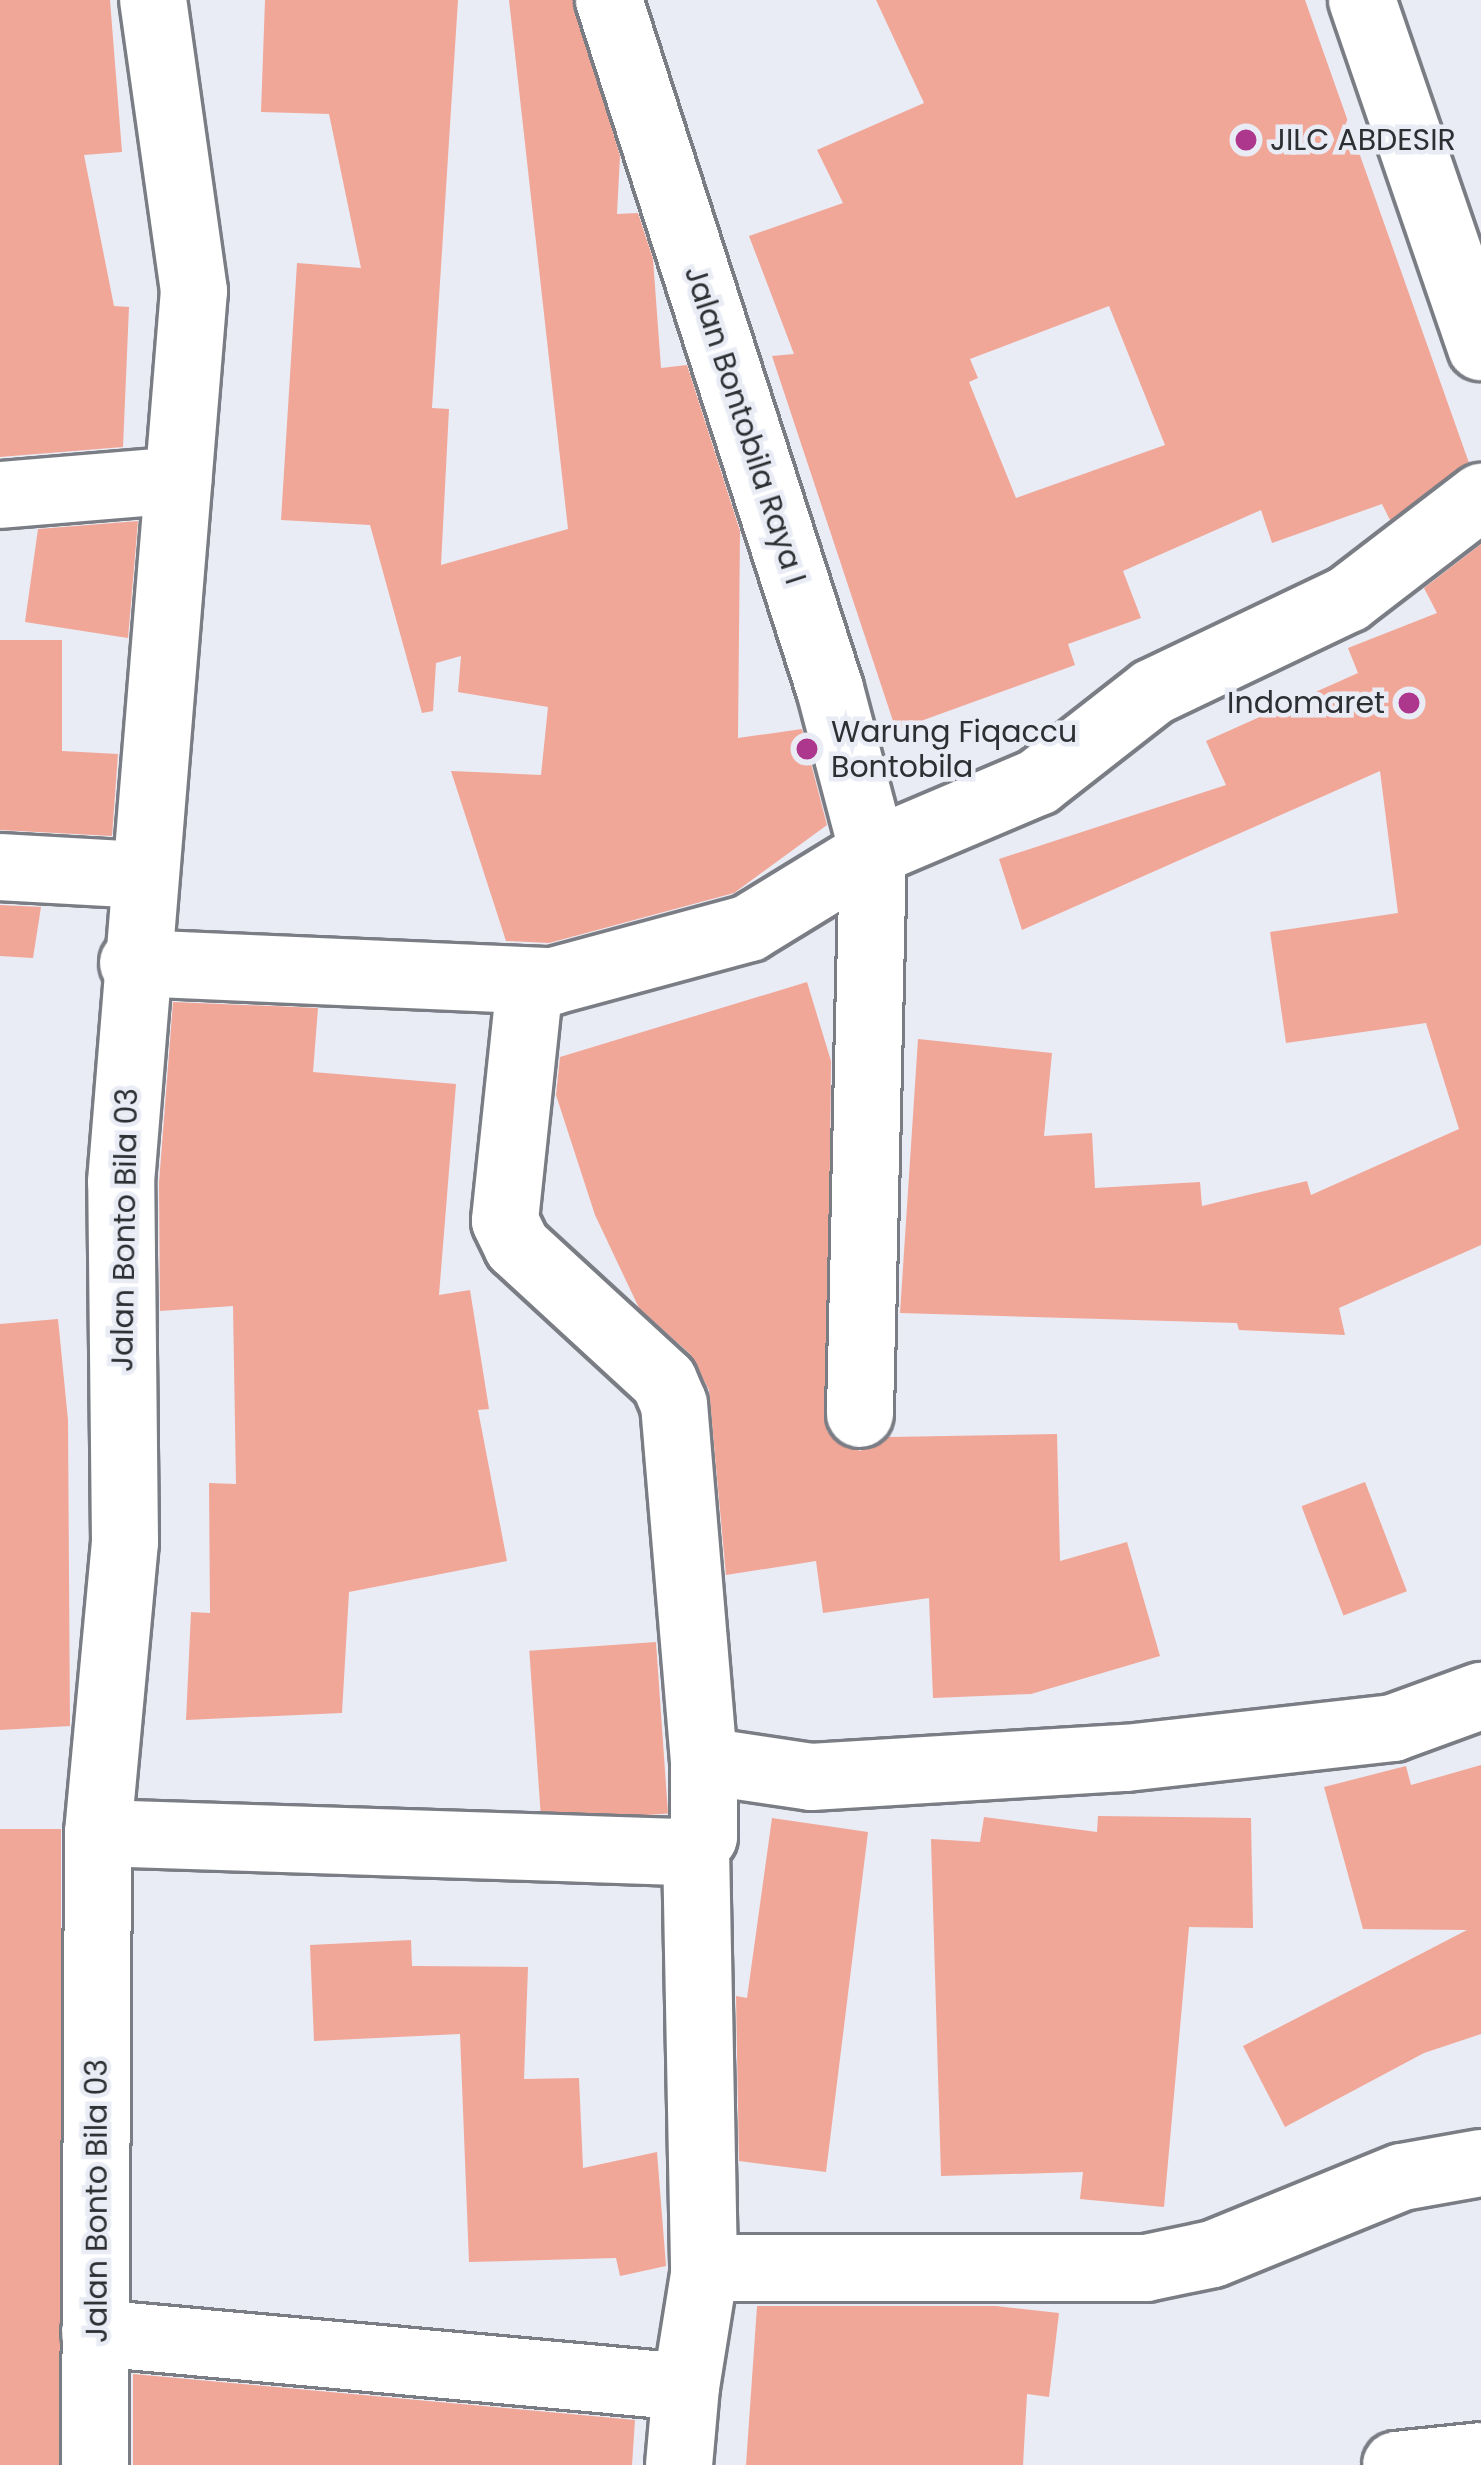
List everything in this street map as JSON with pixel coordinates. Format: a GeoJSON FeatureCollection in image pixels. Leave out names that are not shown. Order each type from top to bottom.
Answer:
{"type":"FeatureCollection","features":[{"type":"Feature","properties":{"kind":"street","name":"Jalan Bonto Bila 03"},"geometry":{"type":"LineString","coordinates":[[95,2465],[98,1833],[125,1542],[121,1182],[133,963],[194,292],[153,0]]}},
{"type":"Feature","properties":{"kind":"street","name":"Jalan Bontobila Raya I"},"geometry":{"type":"LineString","coordinates":[[609,0],[830,689],[873,852],[860,1414]]}},
{"type":"Feature","properties":{"kind":"street"},"geometry":{"type":"LineString","coordinates":[[1362,0],[1481,347]]}},
{"type":"Feature","properties":{"kind":"street"},"geometry":{"type":"LineString","coordinates":[[0,495],[178,480]]}},
{"type":"Feature","properties":{"kind":"street"},"geometry":{"type":"LineString","coordinates":[[133,963],[530,982],[632,965],[749,928],[873,852],[1038,782],[1154,692],[1348,599],[1481,497]]}},
{"type":"Feature","properties":{"kind":"street"},"geometry":{"type":"LineString","coordinates":[[0,866],[143,875]]}},
{"type":"Feature","properties":{"kind":"street"},"geometry":{"type":"LineString","coordinates":[[530,982],[505,1221],[518,1246],[664,1381],[674,1404],[704,1761],[704,1837],[696,1848],[704,2274],[679,2465]]}},
{"type":"Feature","properties":{"kind":"street"},"geometry":{"type":"LineString","coordinates":[[704,1761],[811,1777],[1126,1758],[1393,1728],[1481,1696]]}},
{"type":"Feature","properties":{"kind":"street"},"geometry":{"type":"LineString","coordinates":[[98,1833],[447,1850],[696,1848]]}},
{"type":"Feature","properties":{"kind":"street"},"geometry":{"type":"LineString","coordinates":[[704,2274],[730,2266],[1146,2268],[1214,2254],[1402,2177],[1481,2163]]}},
{"type":"Feature","properties":{"kind":"street"},"geometry":{"type":"LineString","coordinates":[[95,2333],[686,2387]]}},
{"type":"Feature","properties":{"kind":"street"},"geometry":{"type":"LineString","coordinates":[[1396,2465],[1481,2456]]}},
{"type":"Feature","properties":{"kind":"building"},"geometry":{"type":"Polygon","coordinates":[[[0,0],[110,0],[122,152],[84,155],[114,306],[129,307],[123,447],[0,457],[0,0]]]}},
{"type":"Feature","properties":{"kind":"building"},"geometry":{"type":"Polygon","coordinates":[[[265,0],[458,0],[432,408],[449,409],[441,565],[568,529],[509,0],[573,0],[620,156],[617,214],[638,213],[653,259],[661,368],[687,365],[740,531],[738,738],[802,729],[827,825],[734,893],[549,943],[506,941],[451,771],[541,775],[548,707],[458,692],[461,656],[436,663],[433,711],[422,713],[370,525],[281,520],[297,263],[361,268],[329,114],[261,112],[265,0]]]}},
{"type":"Feature","properties":{"kind":"building"},"geometry":{"type":"Polygon","coordinates":[[[876,0],[1305,0],[1469,463],[1390,520],[1382,504],[1272,543],[1261,510],[1123,571],[1141,618],[1068,644],[1075,665],[896,730],[772,356],[794,354],[749,236],[843,203],[817,150],[924,103],[876,0]],[[1109,306],[970,359],[978,378],[969,382],[1016,498],[1165,445],[1109,306]]]}},
{"type":"Feature","properties":{"kind":"building"},"geometry":{"type":"Polygon","coordinates":[[[138,521],[128,638],[25,622],[38,529],[138,521]]]}},
{"type":"Feature","properties":{"kind":"building"},"geometry":{"type":"Polygon","coordinates":[[[1481,544],[1481,1245],[1339,1308],[1345,1335],[1239,1330],[1237,1323],[900,1313],[918,1039],[1052,1053],[1044,1136],[1092,1133],[1095,1188],[1200,1182],[1202,1206],[1307,1181],[1311,1195],[1459,1129],[1426,1023],[1286,1043],[1270,932],[1398,913],[1380,771],[1022,930],[999,859],[1226,785],[1206,741],[1358,673],[1348,648],[1437,613],[1424,588],[1481,544]]]}},
{"type":"Feature","properties":{"kind":"building"},"geometry":{"type":"Polygon","coordinates":[[[0,640],[62,640],[62,751],[118,754],[112,836],[0,830],[0,640]]]}},
{"type":"Feature","properties":{"kind":"building"},"geometry":{"type":"Polygon","coordinates":[[[0,905],[41,907],[33,958],[0,956],[0,905]]]}},
{"type":"Feature","properties":{"kind":"building"},"geometry":{"type":"Polygon","coordinates":[[[807,982],[831,1061],[827,1431],[860,1451],[889,1437],[1057,1434],[1060,1561],[1127,1542],[1160,1656],[1031,1694],[933,1698],[929,1598],[823,1613],[816,1561],[726,1575],[709,1390],[690,1354],[639,1308],[595,1215],[556,1095],[560,1057],[807,982]]]}},
{"type":"Feature","properties":{"kind":"building"},"geometry":{"type":"Polygon","coordinates":[[[173,1002],[318,1008],[313,1072],[456,1084],[439,1295],[470,1290],[489,1409],[478,1410],[507,1561],[349,1592],[342,1713],[186,1720],[191,1612],[210,1613],[209,1483],[236,1484],[233,1306],[160,1311],[159,1183],[173,1002]]]}},
{"type":"Feature","properties":{"kind":"building"},"geometry":{"type":"Polygon","coordinates":[[[58,1319],[68,1420],[70,1726],[0,1730],[0,1324],[58,1319]]]}},
{"type":"Feature","properties":{"kind":"building"},"geometry":{"type":"Polygon","coordinates":[[[1365,1482],[1407,1591],[1343,1616],[1302,1506],[1365,1482]]]}},
{"type":"Feature","properties":{"kind":"building"},"geometry":{"type":"Polygon","coordinates":[[[656,1642],[668,1814],[541,1822],[529,1651],[656,1642]]]}},
{"type":"Feature","properties":{"kind":"building"},"geometry":{"type":"Polygon","coordinates":[[[1481,1765],[1481,2034],[1424,2053],[1285,2127],[1243,2046],[1467,1930],[1363,1929],[1324,1787],[1406,1766],[1411,1785],[1481,1765]]]}},
{"type":"Feature","properties":{"kind":"building"},"geometry":{"type":"Polygon","coordinates":[[[1098,1816],[1251,1818],[1253,1928],[1189,1927],[1164,2207],[1080,2199],[1083,2172],[941,2176],[931,1839],[980,1842],[984,1817],[1097,1832],[1098,1816]]]}},
{"type":"Feature","properties":{"kind":"building"},"geometry":{"type":"Polygon","coordinates":[[[772,1818],[868,1832],[826,2172],[739,2161],[736,1996],[747,1998],[772,1818]]]}},
{"type":"Feature","properties":{"kind":"building"},"geometry":{"type":"Polygon","coordinates":[[[0,1829],[61,1829],[61,2465],[0,2465],[0,1829]]]}},
{"type":"Feature","properties":{"kind":"building"},"geometry":{"type":"Polygon","coordinates":[[[411,1940],[412,1966],[528,1967],[524,2079],[579,2078],[583,2168],[657,2152],[666,2266],[620,2276],[616,2258],[469,2262],[460,2034],[314,2041],[310,1945],[411,1940]]]}},
{"type":"Feature","properties":{"kind":"building"},"geometry":{"type":"Polygon","coordinates":[[[757,2306],[996,2306],[1059,2313],[1049,2397],[1027,2394],[1023,2465],[746,2465],[757,2306]]]}},
{"type":"Feature","properties":{"kind":"building"},"geometry":{"type":"Polygon","coordinates":[[[133,2374],[635,2420],[632,2465],[133,2465],[133,2374]]]}},
{"type":"Feature","properties":{"kind":"place","name":"JILC ABDESIR"},"geometry":{"type":"Point","coordinates":[1246,140]}},
{"type":"Feature","properties":{"kind":"place","name":"Indomaret"},"geometry":{"type":"Point","coordinates":[1409,703]}},
{"type":"Feature","properties":{"kind":"place","name":"Warung Fiqaccu Bontobila"},"geometry":{"type":"Point","coordinates":[807,749]}}]}
